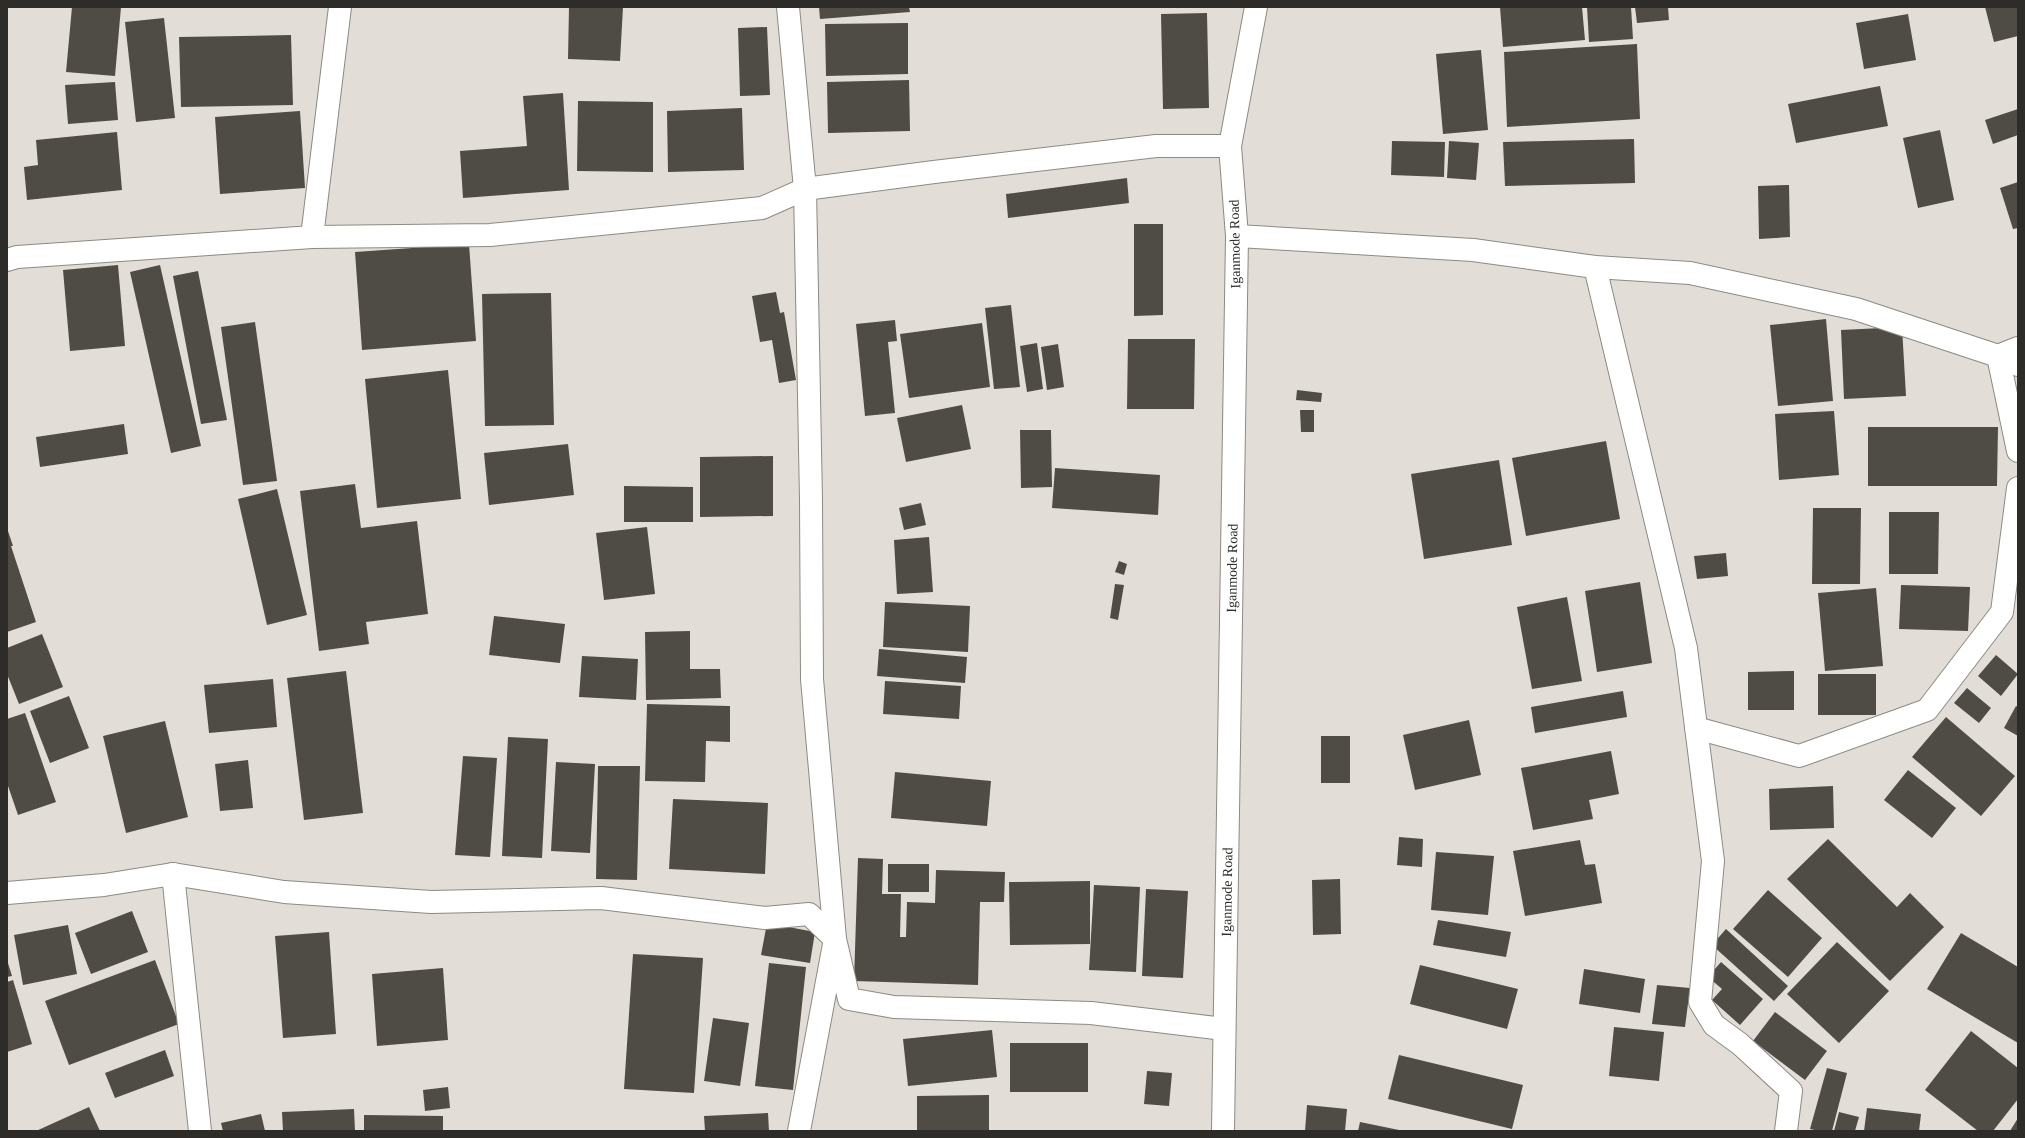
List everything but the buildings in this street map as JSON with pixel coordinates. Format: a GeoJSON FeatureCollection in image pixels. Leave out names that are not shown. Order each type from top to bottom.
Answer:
{"type":"FeatureCollection","features":[{"type":"Feature","properties":{"kind":"street"},"geometry":{"type":"LineString","coordinates":[[312,238],[340,7]]}},
{"type":"Feature","properties":{"kind":"street"},"geometry":{"type":"LineString","coordinates":[[788,7],[805,189],[811,492],[812,679],[835,939],[849,999],[894,1007],[1091,1012],[1224,1029]]}},
{"type":"Feature","properties":{"kind":"street","name":"Iganmode Road"},"geometry":{"type":"LineString","coordinates":[[1223,1131],[1237,236],[1230,146],[1256,7]]}},
{"type":"Feature","properties":{"kind":"street"},"geometry":{"type":"LineString","coordinates":[[7,260],[17,257],[312,238],[490,235],[762,208],[805,189],[1156,146],[1230,146]]}},
{"type":"Feature","properties":{"kind":"street"},"geometry":{"type":"LineString","coordinates":[[1237,236],[1473,250],[1595,267],[1690,273],[1856,309],[1998,356],[2018,365]]}},
{"type":"Feature","properties":{"kind":"street"},"geometry":{"type":"LineString","coordinates":[[1595,267],[1686,648],[1713,861],[1700,1002],[1714,1025],[1740,1044],[1791,1091],[1786,1131]]}},
{"type":"Feature","properties":{"kind":"street"},"geometry":{"type":"LineString","coordinates":[[1998,356],[2018,348]]}},
{"type":"Feature","properties":{"kind":"street"},"geometry":{"type":"LineString","coordinates":[[1998,356],[2018,451]]}},
{"type":"Feature","properties":{"kind":"street"},"geometry":{"type":"LineString","coordinates":[[1696,728],[1799,756],[1927,710],[2002,612],[2018,488]]}},
{"type":"Feature","properties":{"kind":"street"},"geometry":{"type":"LineString","coordinates":[[7,893],[104,885],[173,874],[284,892],[431,902],[601,898],[764,918],[809,914],[835,939]]}},
{"type":"Feature","properties":{"kind":"street"},"geometry":{"type":"LineString","coordinates":[[173,874],[200,1131]]}},
{"type":"Feature","properties":{"kind":"street"},"geometry":{"type":"LineString","coordinates":[[799,1131],[835,939]]}}]}
